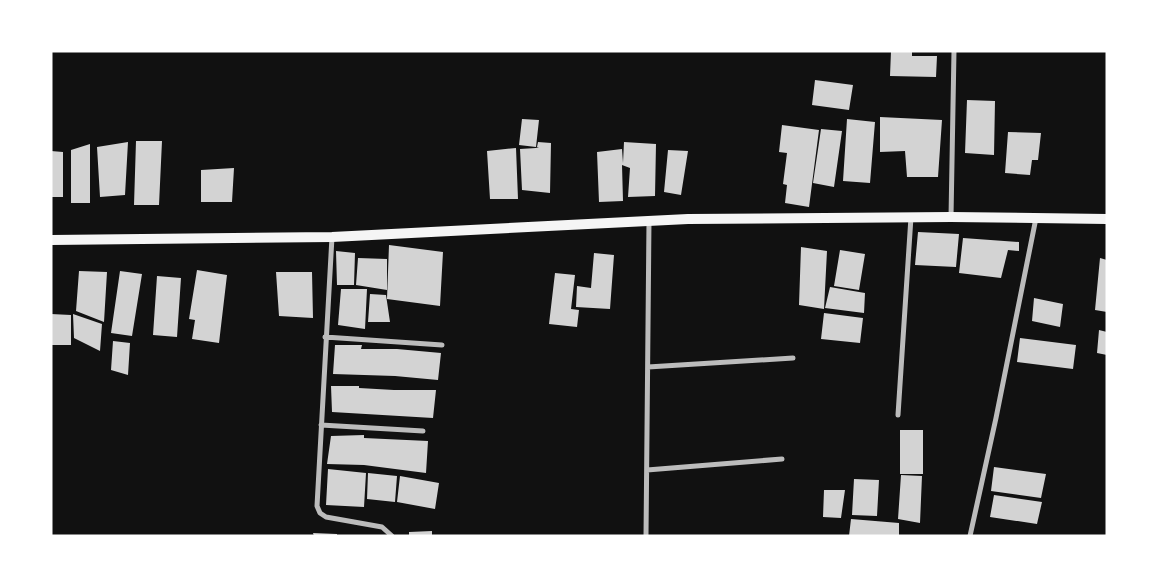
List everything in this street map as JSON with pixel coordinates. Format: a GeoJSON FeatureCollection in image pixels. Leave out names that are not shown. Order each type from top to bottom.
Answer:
{"type":"FeatureCollection","features":[{"type":"Feature","properties":{"kind":"main road"},"geometry":{"type":"LineString","coordinates":[[51,240],[332,237],[649,221],[951,216],[1107,218]]}},
{"type":"Feature","properties":{"kind":"street"},"geometry":{"type":"LineString","coordinates":[[951,216],[954,51]]}},
{"type":"Feature","properties":{"kind":"street"},"geometry":{"type":"LineString","coordinates":[[898,415],[911,217]]}},
{"type":"Feature","properties":{"kind":"street"},"geometry":{"type":"LineString","coordinates":[[970,536],[1036,217]]}},
{"type":"Feature","properties":{"kind":"street"},"geometry":{"type":"LineString","coordinates":[[646,536],[649,221]]}},
{"type":"Feature","properties":{"kind":"street"},"geometry":{"type":"LineString","coordinates":[[332,237],[316,496],[318,510],[326,517],[332,519],[382,527],[392,536]]}},
{"type":"Feature","properties":{"kind":"street"},"geometry":{"type":"LineString","coordinates":[[325,337],[442,345]]}},
{"type":"Feature","properties":{"kind":"street"},"geometry":{"type":"LineString","coordinates":[[648,367],[793,358]]}},
{"type":"Feature","properties":{"kind":"street"},"geometry":{"type":"LineString","coordinates":[[321,424],[423,431]]}},
{"type":"Feature","properties":{"kind":"street"},"geometry":{"type":"LineString","coordinates":[[647,470],[782,459]]}},
{"type":"Feature","properties":{"kind":"building"},"geometry":{"type":"Polygon","coordinates":[[[891,51],[912,51],[912,56],[937,56],[936,77],[890,76],[891,51]]]}},
{"type":"Feature","properties":{"kind":"building"},"geometry":{"type":"Polygon","coordinates":[[[815,80],[853,85],[849,110],[812,105],[815,80]]]}},
{"type":"Feature","properties":{"kind":"building"},"geometry":{"type":"Polygon","coordinates":[[[967,100],[995,101],[994,155],[965,153],[967,100]]]}},
{"type":"Feature","properties":{"kind":"building"},"geometry":{"type":"Polygon","coordinates":[[[880,117],[942,120],[938,177],[907,177],[905,151],[880,152],[880,117]]]}},
{"type":"Feature","properties":{"kind":"building"},"geometry":{"type":"Polygon","coordinates":[[[522,119],[539,120],[536,147],[519,145],[522,119]]]}},
{"type":"Feature","properties":{"kind":"building"},"geometry":{"type":"Polygon","coordinates":[[[847,119],[875,122],[870,183],[843,181],[847,119]]]}},
{"type":"Feature","properties":{"kind":"building"},"geometry":{"type":"Polygon","coordinates":[[[782,125],[819,130],[809,207],[785,203],[787,185],[783,184],[787,153],[779,152],[782,125]]]}},
{"type":"Feature","properties":{"kind":"building"},"geometry":{"type":"Polygon","coordinates":[[[821,129],[842,131],[834,187],[813,183],[821,129]]]}},
{"type":"Feature","properties":{"kind":"building"},"geometry":{"type":"Polygon","coordinates":[[[1008,132],[1041,133],[1038,160],[1032,160],[1030,175],[1005,173],[1008,132]]]}},
{"type":"Feature","properties":{"kind":"building"},"geometry":{"type":"Polygon","coordinates":[[[136,141],[162,141],[159,205],[134,205],[136,141]]]}},
{"type":"Feature","properties":{"kind":"building"},"geometry":{"type":"Polygon","coordinates":[[[128,142],[125,195],[100,197],[97,147],[128,142]]]}},
{"type":"Feature","properties":{"kind":"building"},"geometry":{"type":"Polygon","coordinates":[[[538,142],[551,143],[550,193],[522,190],[520,149],[539,147],[537,147],[538,142]]]}},
{"type":"Feature","properties":{"kind":"building"},"geometry":{"type":"Polygon","coordinates":[[[624,142],[656,144],[655,196],[628,197],[630,168],[622,165],[623,201],[599,202],[597,152],[622,149],[623,163],[624,142]]]}},
{"type":"Feature","properties":{"kind":"building"},"geometry":{"type":"Polygon","coordinates":[[[90,144],[90,203],[71,203],[71,150],[90,144]]]}},
{"type":"Feature","properties":{"kind":"building"},"geometry":{"type":"Polygon","coordinates":[[[516,148],[518,199],[490,199],[487,151],[516,148]]]}},
{"type":"Feature","properties":{"kind":"building"},"geometry":{"type":"Polygon","coordinates":[[[668,150],[688,151],[681,195],[664,192],[668,150]]]}},
{"type":"Feature","properties":{"kind":"building"},"geometry":{"type":"Polygon","coordinates":[[[51,151],[63,152],[63,197],[51,197],[51,151]]]}},
{"type":"Feature","properties":{"kind":"building"},"geometry":{"type":"Polygon","coordinates":[[[234,168],[232,202],[201,202],[201,170],[234,168]]]}},
{"type":"Feature","properties":{"kind":"building"},"geometry":{"type":"Polygon","coordinates":[[[918,232],[959,234],[956,267],[915,265],[918,232]]]}},
{"type":"Feature","properties":{"kind":"building"},"geometry":{"type":"Polygon","coordinates":[[[963,238],[1019,242],[1019,251],[1008,250],[1001,278],[959,273],[963,238]]]}},
{"type":"Feature","properties":{"kind":"building"},"geometry":{"type":"Polygon","coordinates":[[[389,245],[443,252],[440,306],[387,299],[389,245]]]}},
{"type":"Feature","properties":{"kind":"building"},"geometry":{"type":"Polygon","coordinates":[[[801,247],[827,251],[824,309],[799,305],[801,247]]]}},
{"type":"Feature","properties":{"kind":"building"},"geometry":{"type":"Polygon","coordinates":[[[840,250],[865,254],[859,290],[834,286],[840,250]]]}},
{"type":"Feature","properties":{"kind":"building"},"geometry":{"type":"Polygon","coordinates":[[[336,251],[355,253],[354,285],[337,285],[336,251]]]}},
{"type":"Feature","properties":{"kind":"building"},"geometry":{"type":"Polygon","coordinates":[[[594,253],[614,255],[610,309],[576,307],[577,286],[591,288],[594,253]]]}},
{"type":"Feature","properties":{"kind":"building"},"geometry":{"type":"Polygon","coordinates":[[[358,258],[387,259],[387,290],[356,285],[358,258]]]}},
{"type":"Feature","properties":{"kind":"building"},"geometry":{"type":"Polygon","coordinates":[[[1100,258],[1107,260],[1107,312],[1095,310],[1100,258]]]}},
{"type":"Feature","properties":{"kind":"building"},"geometry":{"type":"Polygon","coordinates":[[[197,270],[227,275],[219,343],[192,339],[195,320],[189,319],[197,270]]]}},
{"type":"Feature","properties":{"kind":"building"},"geometry":{"type":"Polygon","coordinates":[[[79,271],[107,272],[104,322],[76,311],[79,271]]]}},
{"type":"Feature","properties":{"kind":"building"},"geometry":{"type":"Polygon","coordinates":[[[120,271],[142,274],[132,336],[111,333],[120,271]]]}},
{"type":"Feature","properties":{"kind":"building"},"geometry":{"type":"Polygon","coordinates":[[[276,272],[312,272],[313,318],[279,316],[276,272]]]}},
{"type":"Feature","properties":{"kind":"building"},"geometry":{"type":"Polygon","coordinates":[[[555,273],[575,275],[571,309],[579,310],[577,327],[549,324],[555,273]]]}},
{"type":"Feature","properties":{"kind":"building"},"geometry":{"type":"Polygon","coordinates":[[[157,276],[181,278],[177,337],[153,335],[157,276]]]}},
{"type":"Feature","properties":{"kind":"building"},"geometry":{"type":"Polygon","coordinates":[[[830,287],[865,293],[864,313],[825,308],[830,287]]]}},
{"type":"Feature","properties":{"kind":"building"},"geometry":{"type":"Polygon","coordinates":[[[341,289],[367,289],[365,329],[338,325],[341,289]]]}},
{"type":"Feature","properties":{"kind":"building"},"geometry":{"type":"Polygon","coordinates":[[[370,294],[386,295],[390,322],[368,322],[370,294]]]}},
{"type":"Feature","properties":{"kind":"building"},"geometry":{"type":"Polygon","coordinates":[[[1034,298],[1063,304],[1060,327],[1032,321],[1034,298]]]}},
{"type":"Feature","properties":{"kind":"building"},"geometry":{"type":"Polygon","coordinates":[[[824,313],[863,318],[860,343],[821,339],[824,313]]]}},
{"type":"Feature","properties":{"kind":"building"},"geometry":{"type":"Polygon","coordinates":[[[51,314],[71,315],[71,345],[51,345],[51,314]]]}},
{"type":"Feature","properties":{"kind":"building"},"geometry":{"type":"Polygon","coordinates":[[[73,314],[102,324],[100,351],[74,338],[73,314]]]}},
{"type":"Feature","properties":{"kind":"building"},"geometry":{"type":"Polygon","coordinates":[[[1099,330],[1107,332],[1107,355],[1097,353],[1099,330]]]}},
{"type":"Feature","properties":{"kind":"building"},"geometry":{"type":"Polygon","coordinates":[[[1020,338],[1076,345],[1073,369],[1017,362],[1020,338]]]}},
{"type":"Feature","properties":{"kind":"building"},"geometry":{"type":"Polygon","coordinates":[[[113,341],[130,343],[128,375],[111,370],[113,341]]]}},
{"type":"Feature","properties":{"kind":"building"},"geometry":{"type":"Polygon","coordinates":[[[335,345],[362,345],[361,349],[397,349],[441,353],[438,380],[395,376],[333,374],[335,345]]]}},
{"type":"Feature","properties":{"kind":"building"},"geometry":{"type":"Polygon","coordinates":[[[331,386],[359,386],[359,388],[394,390],[436,390],[433,418],[332,412],[331,386]]]}},
{"type":"Feature","properties":{"kind":"building"},"geometry":{"type":"Polygon","coordinates":[[[900,430],[923,430],[923,474],[900,474],[900,430]]]}},
{"type":"Feature","properties":{"kind":"building"},"geometry":{"type":"Polygon","coordinates":[[[364,435],[364,438],[428,441],[426,473],[364,465],[327,464],[331,436],[364,435]]]}},
{"type":"Feature","properties":{"kind":"building"},"geometry":{"type":"Polygon","coordinates":[[[994,467],[1046,474],[1041,498],[991,491],[994,467]]]}},
{"type":"Feature","properties":{"kind":"building"},"geometry":{"type":"Polygon","coordinates":[[[328,469],[366,473],[364,507],[326,505],[328,469]]]}},
{"type":"Feature","properties":{"kind":"building"},"geometry":{"type":"Polygon","coordinates":[[[368,473],[397,476],[395,502],[367,499],[368,473]]]}},
{"type":"Feature","properties":{"kind":"building"},"geometry":{"type":"Polygon","coordinates":[[[901,475],[922,476],[920,523],[898,519],[901,475]]]}},
{"type":"Feature","properties":{"kind":"building"},"geometry":{"type":"Polygon","coordinates":[[[400,476],[439,483],[435,509],[397,502],[400,476]]]}},
{"type":"Feature","properties":{"kind":"building"},"geometry":{"type":"Polygon","coordinates":[[[854,479],[879,480],[877,516],[852,515],[854,479]]]}},
{"type":"Feature","properties":{"kind":"building"},"geometry":{"type":"Polygon","coordinates":[[[824,490],[845,490],[841,518],[823,517],[824,490]]]}},
{"type":"Feature","properties":{"kind":"building"},"geometry":{"type":"Polygon","coordinates":[[[994,495],[1042,502],[1037,524],[990,517],[994,495]]]}},
{"type":"Feature","properties":{"kind":"building"},"geometry":{"type":"Polygon","coordinates":[[[851,519],[899,523],[899,536],[849,536],[851,519]]]}},
{"type":"Feature","properties":{"kind":"building"},"geometry":{"type":"Polygon","coordinates":[[[432,531],[432,536],[409,536],[409,532],[432,531]]]}},
{"type":"Feature","properties":{"kind":"building"},"geometry":{"type":"Polygon","coordinates":[[[313,533],[337,534],[337,536],[314,536],[313,533]]]}}]}
